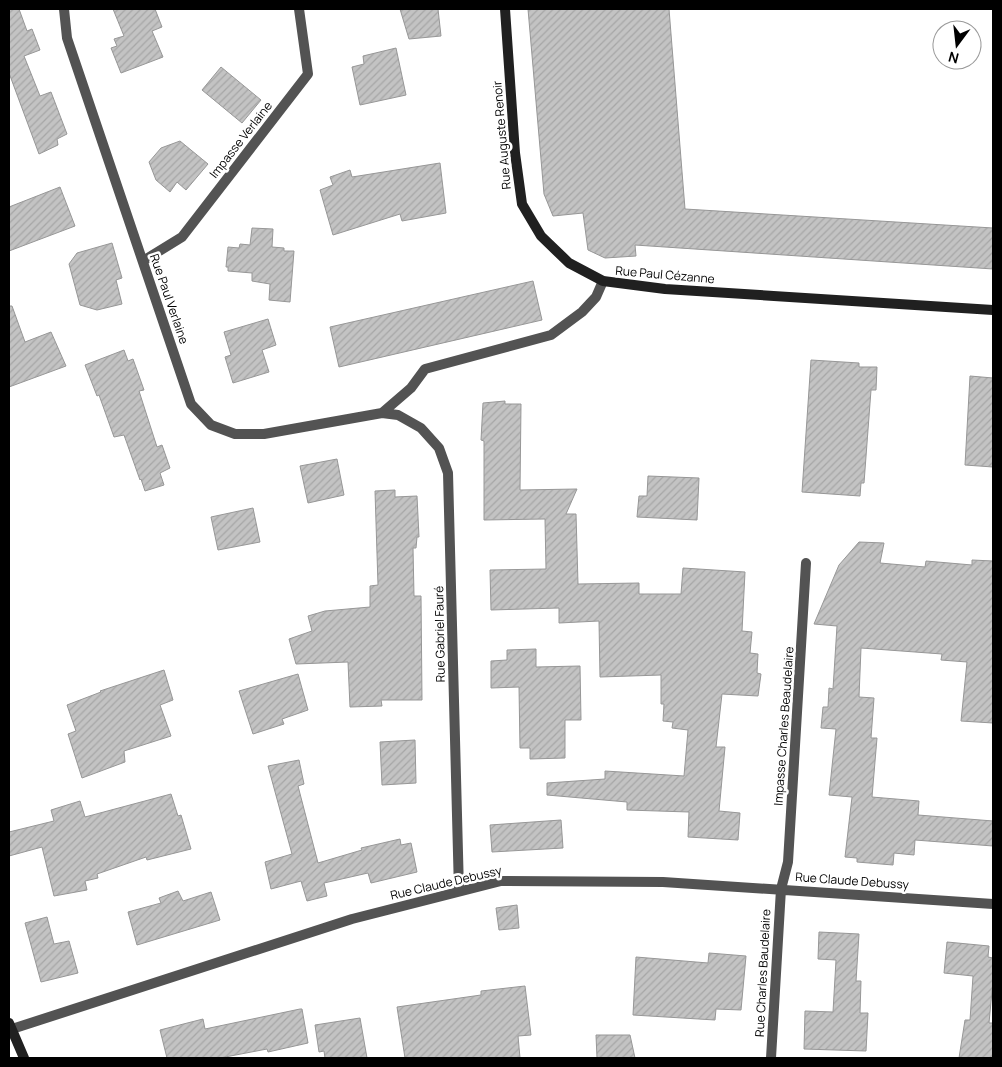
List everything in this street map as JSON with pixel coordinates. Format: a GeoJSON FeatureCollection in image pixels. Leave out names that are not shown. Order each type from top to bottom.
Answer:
{"type":"FeatureCollection","features":[{"type":"Feature","properties":{"kind":"main road","name":"Rue Auguste Renoir"},"geometry":{"type":"LineString","coordinates":[[505,9],[515,153],[522,204],[541,236],[569,263],[603,281]]}},
{"type":"Feature","properties":{"kind":"main road","name":"Rue Paul Cézanne"},"geometry":{"type":"LineString","coordinates":[[603,281],[665,289],[993,310]]}},
{"type":"Feature","properties":{"kind":"main road"},"geometry":{"type":"LineString","coordinates":[[10,1026],[24,1058]]}},
{"type":"Feature","properties":{"kind":"street","name":"Rue Paul Verlaine"},"geometry":{"type":"LineString","coordinates":[[64,9],[67,38],[192,404],[211,425],[235,434],[264,434],[382,413]]}},
{"type":"Feature","properties":{"kind":"street","name":"Impasse Verlaine"},"geometry":{"type":"LineString","coordinates":[[143,261],[182,237],[308,74],[299,9]]}},
{"type":"Feature","properties":{"kind":"street","name":"Rue Paul Cézanne"},"geometry":{"type":"LineString","coordinates":[[382,413],[411,388],[425,369],[551,336],[582,312],[596,297],[603,281]]}},
{"type":"Feature","properties":{"kind":"street","name":"Rue Gabriel Fauré"},"geometry":{"type":"LineString","coordinates":[[382,413],[398,415],[421,428],[439,448],[448,473],[459,891]]}},
{"type":"Feature","properties":{"kind":"street","name":"Impasse Charles Beaudelaire"},"geometry":{"type":"LineString","coordinates":[[781,889],[788,862],[806,563]]}},
{"type":"Feature","properties":{"kind":"street","name":"Rue Claude Debussy"},"geometry":{"type":"LineString","coordinates":[[10,1026],[352,919],[501,881],[663,882],[993,904]]}},
{"type":"Feature","properties":{"kind":"street","name":"Rue Charles Baudelaire"},"geometry":{"type":"LineString","coordinates":[[771,1058],[781,889]]}},
{"type":"Feature","properties":{"kind":"building"},"geometry":{"type":"Polygon","coordinates":[[[9,9],[19,9],[27,31],[32,29],[40,50],[24,56],[40,96],[51,92],[67,134],[57,139],[58,145],[39,154],[9,73],[9,9]]]}},
{"type":"Feature","properties":{"kind":"building"},"geometry":{"type":"Polygon","coordinates":[[[113,9],[155,9],[162,27],[152,31],[163,57],[121,73],[111,48],[117,46],[114,39],[124,36],[113,9]]]}},
{"type":"Feature","properties":{"kind":"building"},"geometry":{"type":"Polygon","coordinates":[[[400,9],[438,9],[441,36],[409,39],[400,9]]]}},
{"type":"Feature","properties":{"kind":"building"},"geometry":{"type":"Polygon","coordinates":[[[528,9],[669,9],[685,209],[993,228],[993,269],[635,245],[636,256],[605,258],[588,250],[583,213],[553,216],[544,194],[528,9]]]}},
{"type":"Feature","properties":{"kind":"building"},"geometry":{"type":"Polygon","coordinates":[[[396,48],[406,95],[360,105],[352,67],[364,64],[363,56],[396,48]]]}},
{"type":"Feature","properties":{"kind":"building"},"geometry":{"type":"Polygon","coordinates":[[[221,67],[261,100],[242,123],[202,90],[221,67]]]}},
{"type":"Feature","properties":{"kind":"building"},"geometry":{"type":"Polygon","coordinates":[[[180,141],[208,164],[186,190],[177,182],[170,192],[156,180],[149,162],[161,148],[180,141]]]}},
{"type":"Feature","properties":{"kind":"building"},"geometry":{"type":"Polygon","coordinates":[[[440,163],[446,213],[402,221],[400,214],[333,235],[320,190],[333,185],[330,177],[350,170],[352,177],[440,163]]]}},
{"type":"Feature","properties":{"kind":"building"},"geometry":{"type":"Polygon","coordinates":[[[60,187],[75,226],[9,251],[9,207],[60,187]]]}},
{"type":"Feature","properties":{"kind":"building"},"geometry":{"type":"Polygon","coordinates":[[[252,228],[273,229],[272,247],[284,248],[284,251],[294,251],[290,302],[269,300],[270,284],[252,281],[252,273],[228,271],[228,267],[226,267],[228,247],[239,248],[240,244],[250,245],[252,228]]]}},
{"type":"Feature","properties":{"kind":"building"},"geometry":{"type":"Polygon","coordinates":[[[112,243],[122,278],[116,280],[122,304],[97,310],[80,305],[69,264],[77,253],[112,243]]]}},
{"type":"Feature","properties":{"kind":"building"},"geometry":{"type":"Polygon","coordinates":[[[533,281],[542,320],[339,367],[330,327],[533,281]]]}},
{"type":"Feature","properties":{"kind":"building"},"geometry":{"type":"Polygon","coordinates":[[[9,306],[12,306],[25,342],[51,332],[66,366],[9,387],[9,306]]]}},
{"type":"Feature","properties":{"kind":"building"},"geometry":{"type":"Polygon","coordinates":[[[268,319],[276,345],[262,350],[269,372],[233,383],[225,357],[231,355],[224,332],[268,319]]]}},
{"type":"Feature","properties":{"kind":"building"},"geometry":{"type":"Polygon","coordinates":[[[124,350],[128,361],[133,359],[144,390],[139,391],[157,447],[162,445],[170,468],[160,473],[164,485],[145,491],[124,435],[114,437],[99,395],[97,396],[85,365],[124,350]]]}},
{"type":"Feature","properties":{"kind":"building"},"geometry":{"type":"Polygon","coordinates":[[[811,360],[859,363],[859,367],[877,367],[876,390],[871,390],[864,483],[861,483],[860,496],[802,492],[811,360]]]}},
{"type":"Feature","properties":{"kind":"building"},"geometry":{"type":"Polygon","coordinates":[[[970,376],[993,378],[993,467],[965,465],[970,376]]]}},
{"type":"Feature","properties":{"kind":"building"},"geometry":{"type":"Polygon","coordinates":[[[505,401],[505,404],[521,404],[520,490],[577,489],[566,514],[576,514],[578,584],[639,583],[639,594],[681,594],[683,568],[745,572],[742,631],[752,632],[750,653],[758,654],[757,673],[761,674],[758,696],[722,694],[716,747],[725,747],[719,811],[740,813],[738,840],[688,837],[689,812],[627,810],[627,802],[547,795],[547,783],[605,779],[605,771],[684,776],[688,730],[672,728],[673,722],[663,721],[664,704],[661,704],[661,675],[600,677],[599,621],[559,623],[559,608],[491,610],[490,570],[546,569],[545,519],[484,520],[484,441],[481,440],[483,403],[505,401]]]}},
{"type":"Feature","properties":{"kind":"building"},"geometry":{"type":"Polygon","coordinates":[[[337,459],[344,495],[308,503],[300,466],[337,459]]]}},
{"type":"Feature","properties":{"kind":"building"},"geometry":{"type":"Polygon","coordinates":[[[648,476],[699,478],[697,520],[637,517],[639,496],[647,496],[648,476]]]}},
{"type":"Feature","properties":{"kind":"building"},"geometry":{"type":"Polygon","coordinates":[[[395,490],[395,497],[417,496],[419,537],[417,537],[416,548],[413,548],[414,596],[421,596],[422,700],[381,700],[382,706],[350,707],[348,662],[296,664],[289,639],[312,631],[308,616],[325,611],[370,607],[370,586],[378,585],[375,491],[395,490]]]}},
{"type":"Feature","properties":{"kind":"building"},"geometry":{"type":"Polygon","coordinates":[[[253,508],[260,542],[218,550],[211,517],[253,508]]]}},
{"type":"Feature","properties":{"kind":"building"},"geometry":{"type":"Polygon","coordinates":[[[859,542],[884,543],[880,563],[925,567],[926,561],[972,565],[972,560],[993,561],[993,723],[961,721],[967,662],[941,660],[942,654],[861,648],[859,697],[874,698],[871,738],[877,738],[872,797],[919,801],[918,815],[993,821],[993,846],[915,840],[914,855],[894,853],[893,865],[857,862],[857,858],[845,857],[852,797],[829,795],[836,729],[821,728],[823,707],[828,707],[829,688],[833,689],[837,626],[814,624],[839,565],[859,542]]]}},
{"type":"Feature","properties":{"kind":"building"},"geometry":{"type":"Polygon","coordinates":[[[536,649],[536,667],[580,666],[581,720],[565,720],[565,758],[530,759],[530,748],[520,748],[519,687],[491,688],[491,661],[507,660],[507,650],[536,649]]]}},
{"type":"Feature","properties":{"kind":"building"},"geometry":{"type":"Polygon","coordinates":[[[164,670],[173,700],[160,705],[171,736],[124,751],[125,762],[82,778],[68,734],[76,731],[67,705],[100,691],[164,670]]]}},
{"type":"Feature","properties":{"kind":"building"},"geometry":{"type":"Polygon","coordinates":[[[298,674],[308,710],[282,719],[284,724],[253,734],[239,691],[298,674]]]}},
{"type":"Feature","properties":{"kind":"building"},"geometry":{"type":"Polygon","coordinates":[[[415,740],[416,783],[382,785],[380,742],[415,740]]]}},
{"type":"Feature","properties":{"kind":"building"},"geometry":{"type":"Polygon","coordinates":[[[299,760],[304,784],[298,786],[318,863],[362,850],[361,848],[400,839],[401,845],[411,843],[417,872],[371,883],[368,873],[324,883],[327,896],[307,901],[301,881],[271,889],[265,862],[292,854],[268,766],[299,760]]]}},
{"type":"Feature","properties":{"kind":"building"},"geometry":{"type":"Polygon","coordinates":[[[171,794],[178,816],[181,815],[191,849],[147,860],[146,857],[97,874],[98,878],[85,881],[87,890],[54,896],[42,847],[9,856],[9,832],[54,821],[51,810],[80,801],[85,817],[171,794]]]}},
{"type":"Feature","properties":{"kind":"building"},"geometry":{"type":"Polygon","coordinates":[[[561,820],[563,848],[492,852],[490,825],[561,820]]]}},
{"type":"Feature","properties":{"kind":"building"},"geometry":{"type":"Polygon","coordinates":[[[178,891],[183,901],[211,892],[220,920],[137,945],[128,912],[161,903],[159,898],[178,891]]]}},
{"type":"Feature","properties":{"kind":"building"},"geometry":{"type":"Polygon","coordinates":[[[517,905],[519,928],[499,930],[496,908],[517,905]]]}},
{"type":"Feature","properties":{"kind":"building"},"geometry":{"type":"Polygon","coordinates":[[[47,917],[54,944],[69,941],[78,973],[41,982],[25,923],[47,917]]]}},
{"type":"Feature","properties":{"kind":"building"},"geometry":{"type":"Polygon","coordinates":[[[819,932],[859,934],[856,981],[861,981],[860,1013],[868,1013],[866,1051],[804,1049],[805,1011],[833,1012],[836,960],[818,959],[819,932]]]}},
{"type":"Feature","properties":{"kind":"building"},"geometry":{"type":"Polygon","coordinates":[[[947,942],[989,946],[988,957],[993,958],[989,1023],[993,1023],[993,1058],[959,1058],[965,1020],[970,1020],[973,976],[944,973],[947,942]]]}},
{"type":"Feature","properties":{"kind":"building"},"geometry":{"type":"Polygon","coordinates":[[[709,953],[746,956],[741,1010],[716,1009],[715,1020],[633,1015],[636,957],[708,963],[709,953]]]}},
{"type":"Feature","properties":{"kind":"building"},"geometry":{"type":"Polygon","coordinates":[[[525,986],[531,1035],[518,1036],[520,1058],[405,1058],[397,1007],[481,995],[481,991],[525,986]]]}},
{"type":"Feature","properties":{"kind":"building"},"geometry":{"type":"Polygon","coordinates":[[[302,1009],[308,1043],[268,1052],[267,1049],[220,1058],[167,1058],[160,1030],[203,1019],[205,1029],[302,1009]]]}},
{"type":"Feature","properties":{"kind":"building"},"geometry":{"type":"Polygon","coordinates":[[[360,1018],[367,1058],[325,1058],[324,1051],[319,1052],[315,1025],[360,1018]]]}},
{"type":"Feature","properties":{"kind":"building"},"geometry":{"type":"Polygon","coordinates":[[[596,1035],[630,1035],[635,1058],[597,1058],[596,1035]]]}}]}
